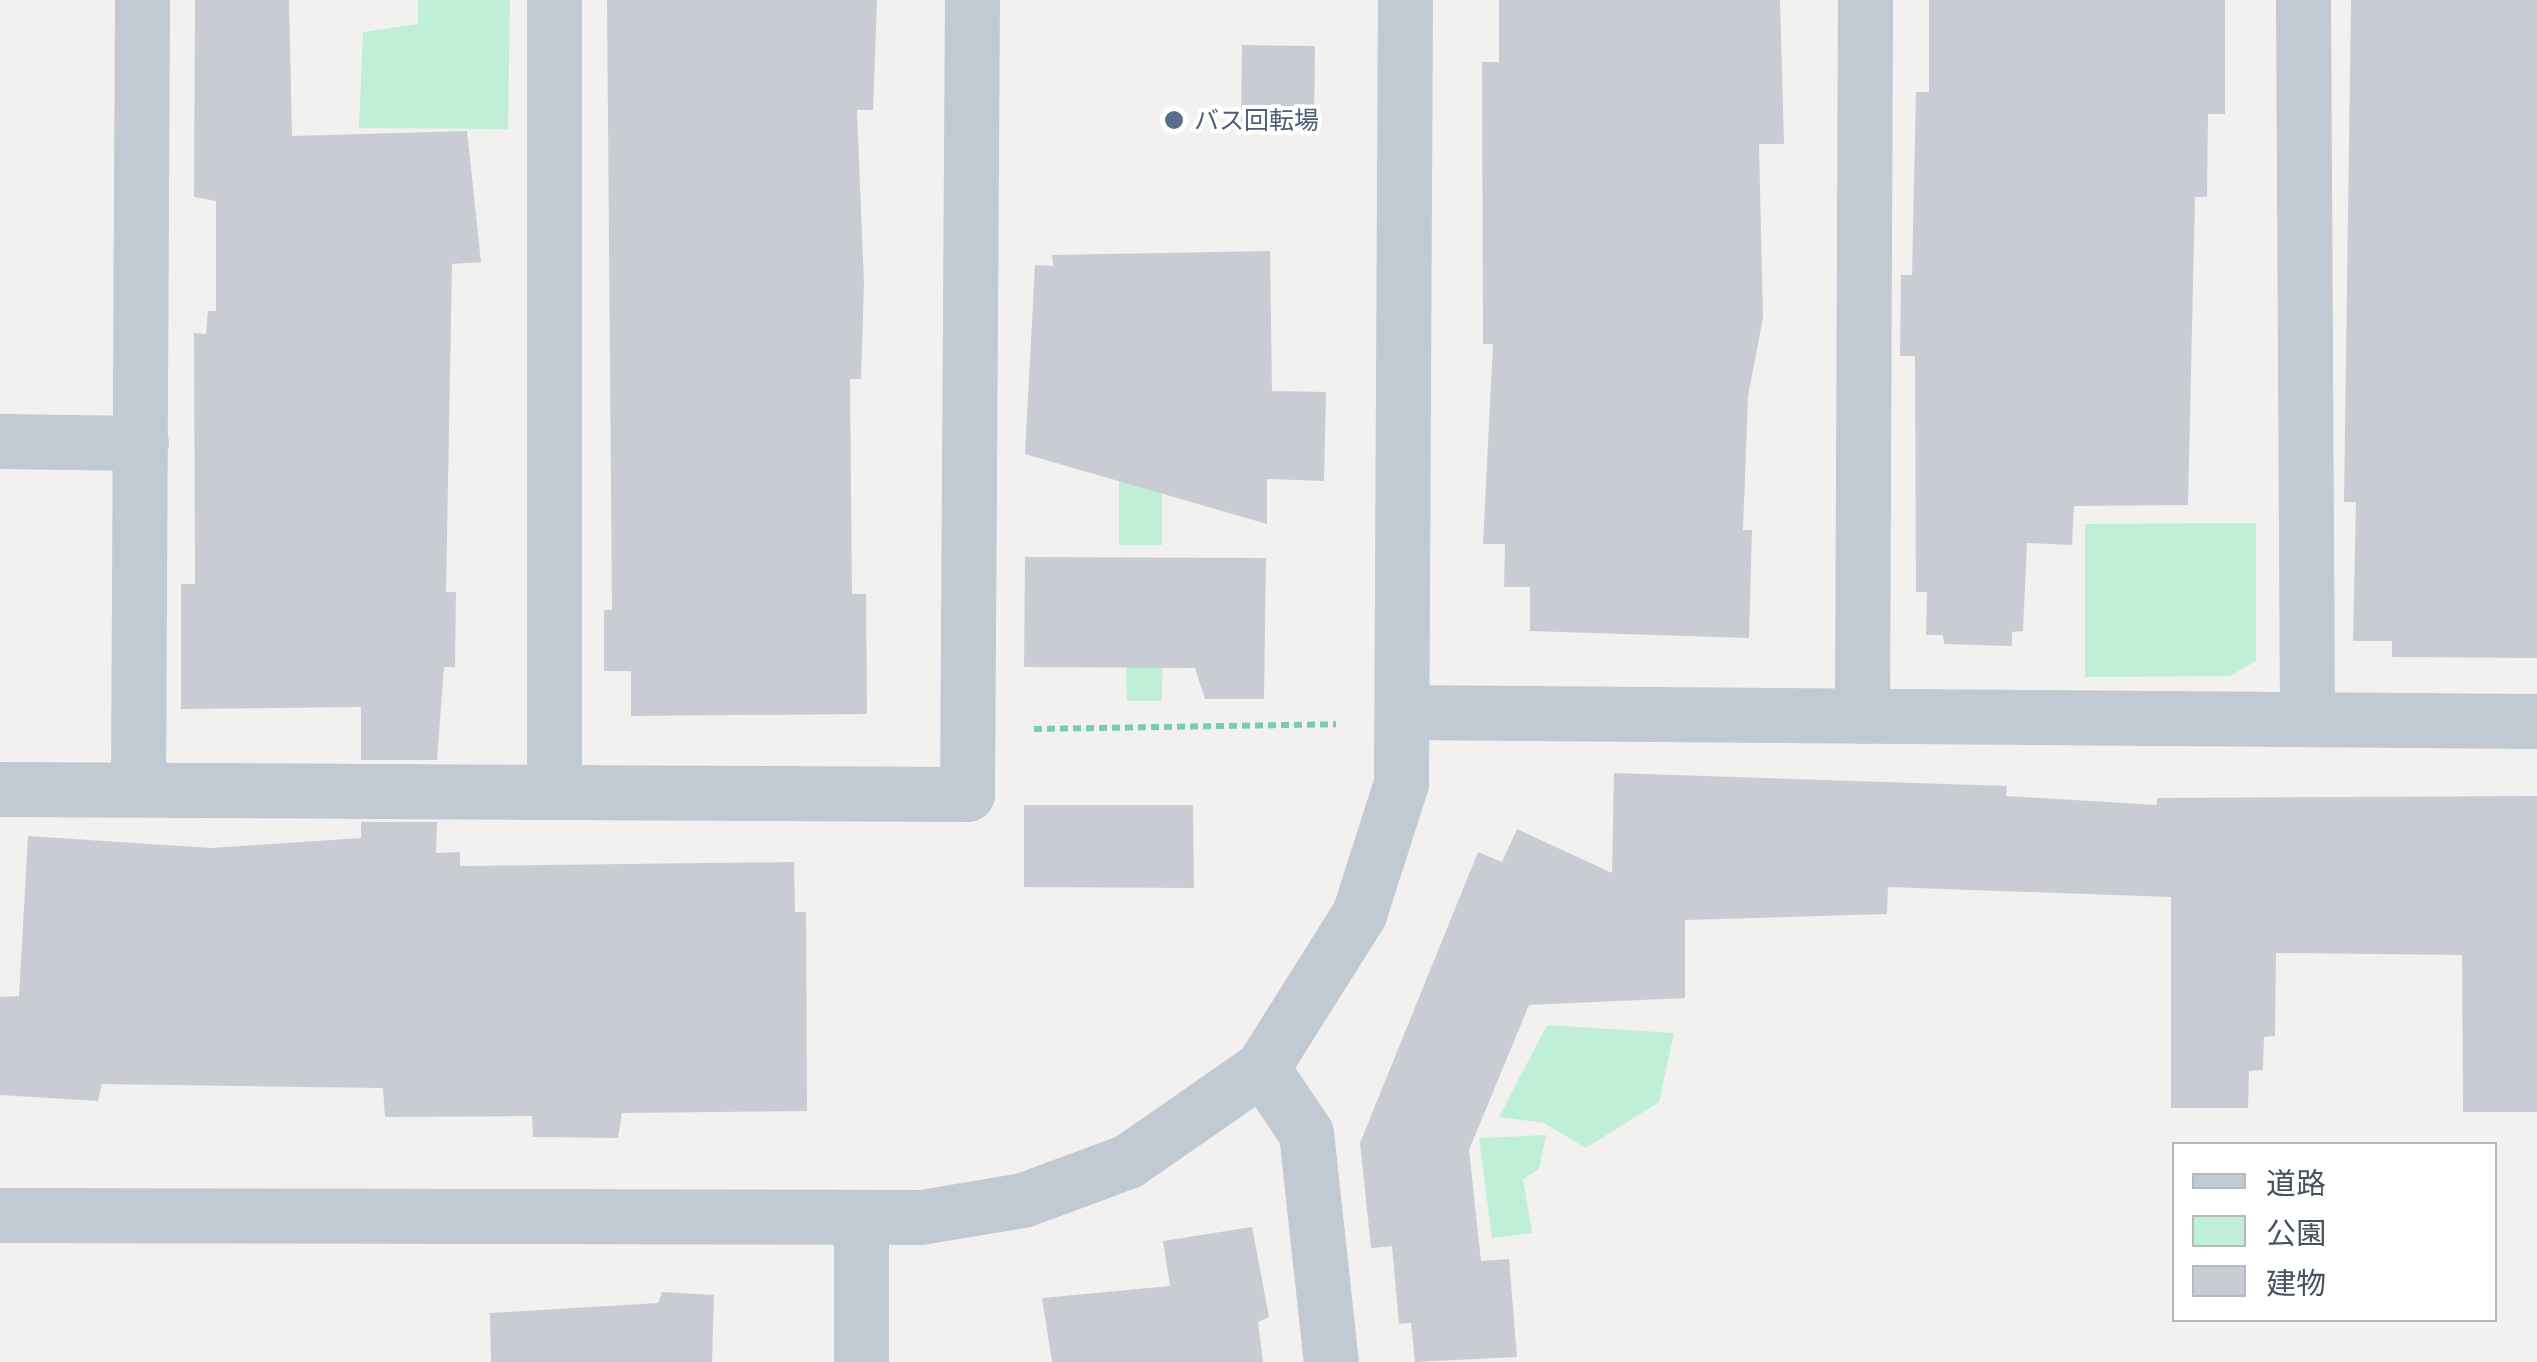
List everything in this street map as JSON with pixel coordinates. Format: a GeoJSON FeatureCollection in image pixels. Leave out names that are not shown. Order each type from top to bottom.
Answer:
{"type":"FeatureCollection","features":[{"type":"Feature","properties":{"kind":"street"},"geometry":{"type":"LineString","coordinates":[[138,789],[142,0]]}},
{"type":"Feature","properties":{"kind":"street"},"geometry":{"type":"LineString","coordinates":[[554,0],[554,792]]}},
{"type":"Feature","properties":{"kind":"street"},"geometry":{"type":"LineString","coordinates":[[0,789],[967,794],[972,0]]}},
{"type":"Feature","properties":{"kind":"street"},"geometry":{"type":"LineString","coordinates":[[0,1215],[861,1219],[973,1210],[1065,1186],[1143,1152],[1262,1068],[1359,914],[1402,782],[1409,712],[1405,0]]}},
{"type":"Feature","properties":{"kind":"street"},"geometry":{"type":"LineString","coordinates":[[1862,716],[1865,0]]}},
{"type":"Feature","properties":{"kind":"street"},"geometry":{"type":"LineString","coordinates":[[2303,0],[2307,719]]}},
{"type":"Feature","properties":{"kind":"street"},"geometry":{"type":"LineString","coordinates":[[0,441],[141,443]]}},
{"type":"Feature","properties":{"kind":"street"},"geometry":{"type":"LineString","coordinates":[[1409,712],[2537,721]]}},
{"type":"Feature","properties":{"kind":"street"},"geometry":{"type":"LineString","coordinates":[[1262,1068],[1306,1133],[1331,1362]]}},
{"type":"Feature","properties":{"kind":"street"},"geometry":{"type":"LineString","coordinates":[[861,1219],[861,1362]]}},
{"type":"Feature","properties":{"kind":"path"},"geometry":{"type":"LineString","coordinates":[[968,730],[1352,724]]}},
{"type":"Feature","properties":{"kind":"green space"},"geometry":{"type":"Polygon","coordinates":[[[418,0],[510,0],[508,129],[359,128],[363,32],[418,24],[418,0]]]}},
{"type":"Feature","properties":{"kind":"green space"},"geometry":{"type":"Polygon","coordinates":[[[1119,403],[1162,403],[1162,545],[1119,545],[1119,403]]]}},
{"type":"Feature","properties":{"kind":"green space"},"geometry":{"type":"Polygon","coordinates":[[[2256,523],[2256,661],[2230,676],[2085,677],[2085,524],[2256,523]]]}},
{"type":"Feature","properties":{"kind":"green space"},"geometry":{"type":"Polygon","coordinates":[[[1164,563],[1162,701],[1127,701],[1125,617],[1164,563]]]}},
{"type":"Feature","properties":{"kind":"green space"},"geometry":{"type":"Polygon","coordinates":[[[1547,1025],[1674,1033],[1659,1102],[1586,1148],[1544,1123],[1499,1117],[1547,1025]]]}},
{"type":"Feature","properties":{"kind":"green space"},"geometry":{"type":"Polygon","coordinates":[[[1546,1135],[1539,1169],[1523,1179],[1532,1233],[1492,1238],[1479,1138],[1546,1135]]]}},
{"type":"Feature","properties":{"kind":"building"},"geometry":{"type":"Polygon","coordinates":[[[195,0],[289,0],[292,136],[467,131],[481,262],[452,264],[446,592],[456,592],[455,667],[444,667],[437,760],[361,760],[361,707],[181,709],[181,584],[195,584],[194,333],[206,334],[208,311],[216,311],[216,201],[194,197],[195,0]]]}},
{"type":"Feature","properties":{"kind":"building"},"geometry":{"type":"Polygon","coordinates":[[[607,0],[877,0],[873,110],[857,110],[864,284],[861,379],[850,379],[852,594],[866,594],[867,714],[631,716],[631,671],[604,671],[604,610],[612,610],[607,0]]]}},
{"type":"Feature","properties":{"kind":"building"},"geometry":{"type":"Polygon","coordinates":[[[1499,0],[1780,0],[1784,144],[1759,144],[1763,318],[1748,396],[1743,530],[1752,530],[1749,638],[1530,631],[1530,587],[1504,587],[1505,544],[1483,544],[1493,344],[1483,344],[1482,62],[1499,62],[1499,0]]]}},
{"type":"Feature","properties":{"kind":"building"},"geometry":{"type":"Polygon","coordinates":[[[1929,0],[2225,0],[2225,114],[2208,114],[2207,197],[2195,197],[2188,505],[2074,506],[2072,545],[2027,543],[2023,631],[2012,632],[2012,646],[1944,644],[1943,635],[1926,635],[1927,592],[1916,592],[1915,356],[1900,356],[1901,275],[1912,275],[1916,92],[1929,92],[1929,0]]]}},
{"type":"Feature","properties":{"kind":"building"},"geometry":{"type":"Polygon","coordinates":[[[2351,0],[2537,0],[2537,658],[2392,657],[2392,641],[2353,641],[2356,502],[2344,502],[2351,0]]]}},
{"type":"Feature","properties":{"kind":"building"},"geometry":{"type":"Polygon","coordinates":[[[1242,45],[1315,46],[1314,129],[1241,130],[1242,45]]]}},
{"type":"Feature","properties":{"kind":"building"},"geometry":{"type":"Polygon","coordinates":[[[1270,251],[1272,391],[1326,392],[1324,481],[1267,479],[1267,524],[1025,454],[1035,265],[1053,266],[1052,255],[1270,251]]]}},
{"type":"Feature","properties":{"kind":"building"},"geometry":{"type":"Polygon","coordinates":[[[1025,557],[1266,558],[1264,699],[1205,699],[1195,668],[1024,667],[1025,557]]]}},
{"type":"Feature","properties":{"kind":"building"},"geometry":{"type":"Polygon","coordinates":[[[1614,773],[2007,786],[2006,796],[2157,805],[2157,798],[2537,796],[2537,1112],[2463,1112],[2462,955],[2276,953],[2275,1036],[2264,1037],[2263,1070],[2249,1071],[2248,1108],[2171,1108],[2171,897],[1888,887],[1887,914],[1685,920],[1685,998],[1529,1005],[1469,1150],[1481,1261],[1509,1259],[1517,1357],[1415,1362],[1411,1323],[1399,1324],[1392,1246],[1371,1248],[1360,1143],[1478,852],[1502,862],[1517,829],[1612,873],[1614,773]]]}},
{"type":"Feature","properties":{"kind":"building"},"geometry":{"type":"Polygon","coordinates":[[[1024,805],[1193,805],[1194,888],[1024,887],[1024,805]]]}},
{"type":"Feature","properties":{"kind":"building"},"geometry":{"type":"Polygon","coordinates":[[[361,822],[437,822],[436,853],[460,852],[460,866],[794,862],[795,912],[806,912],[807,1111],[622,1113],[618,1138],[533,1137],[532,1116],[385,1117],[383,1088],[102,1084],[98,1101],[0,1095],[0,997],[19,996],[28,836],[211,848],[361,838],[361,822]]]}},
{"type":"Feature","properties":{"kind":"building"},"geometry":{"type":"Polygon","coordinates":[[[1252,1227],[1269,1317],[1258,1322],[1263,1362],[1052,1362],[1042,1298],[1170,1286],[1163,1241],[1252,1227]]]}},
{"type":"Feature","properties":{"kind":"building"},"geometry":{"type":"Polygon","coordinates":[[[662,1292],[714,1295],[712,1362],[491,1362],[490,1313],[658,1303],[662,1292]]]}},
{"type":"Feature","properties":{"kind":"place","name":"バス回転場"},"geometry":{"type":"Point","coordinates":[1174,120]}}]}
